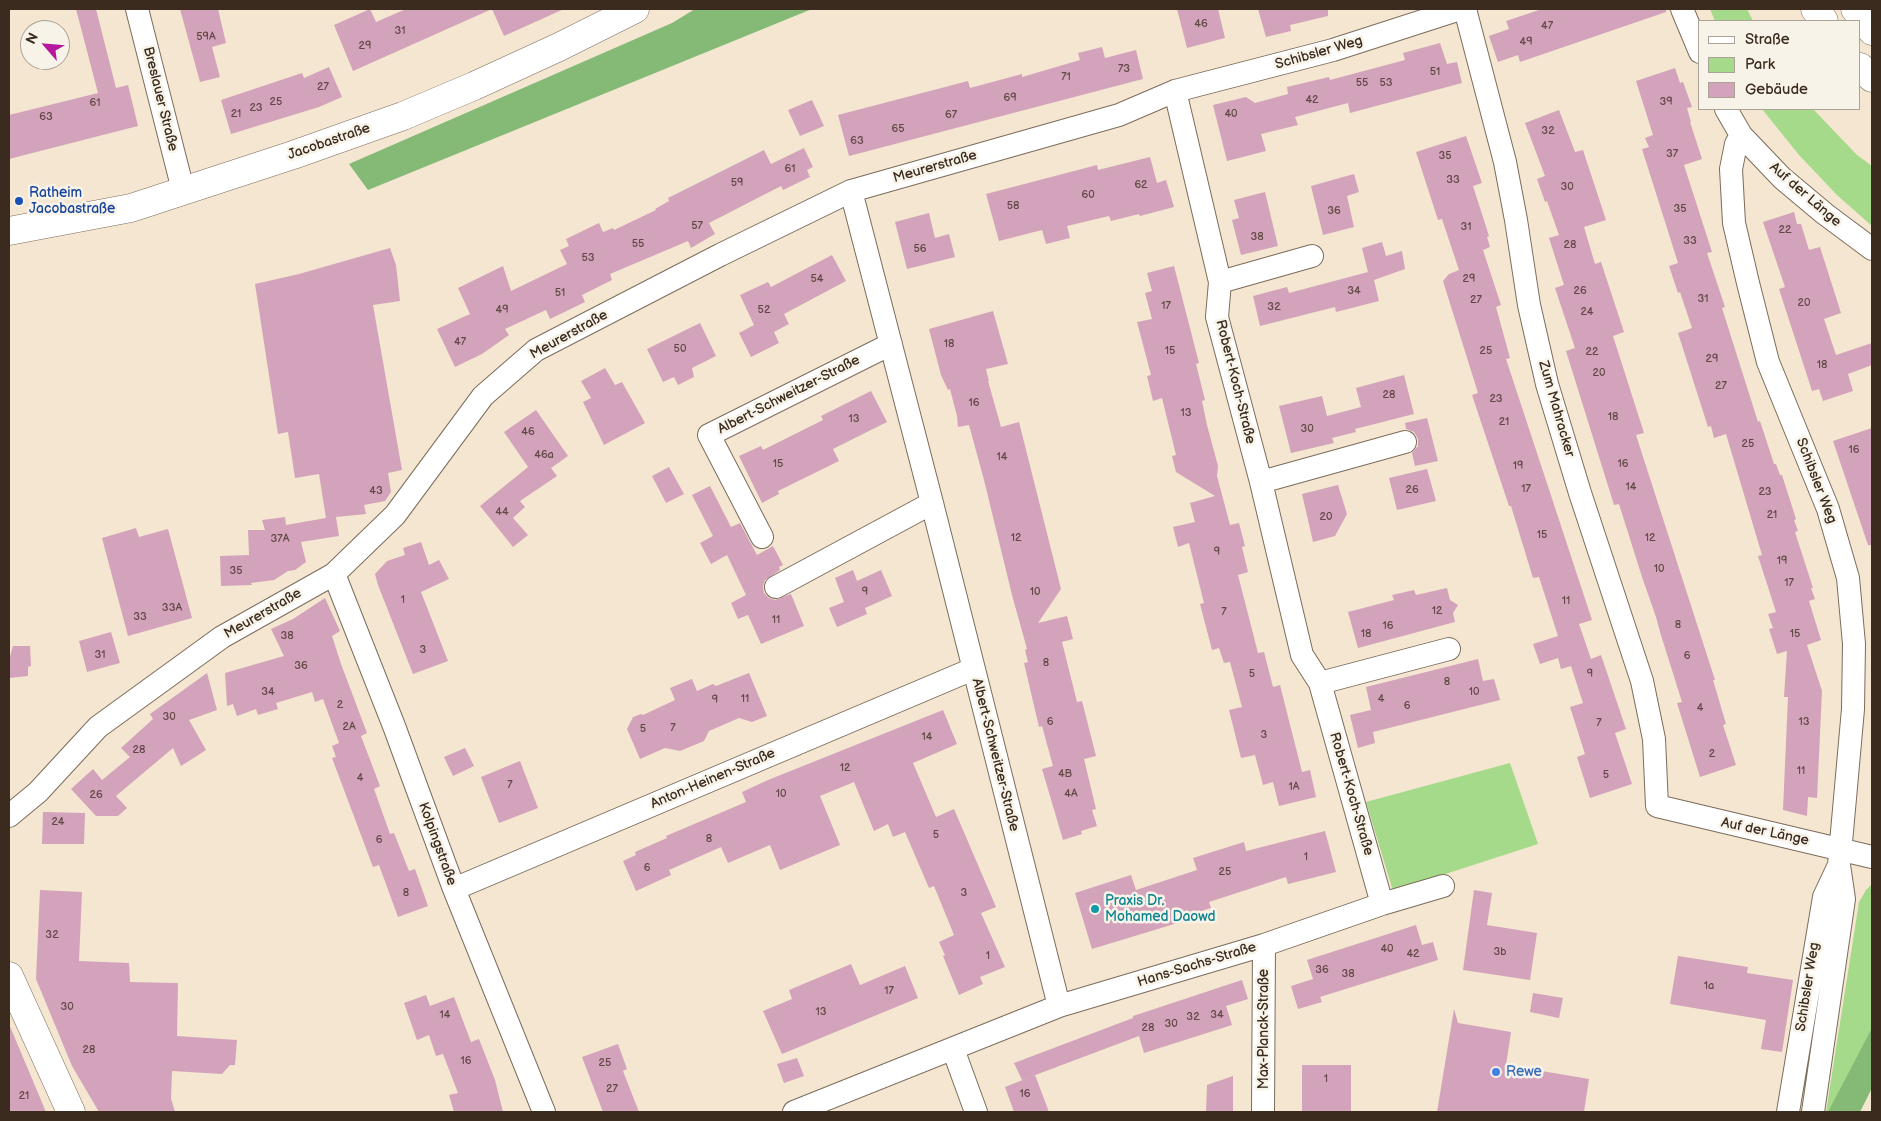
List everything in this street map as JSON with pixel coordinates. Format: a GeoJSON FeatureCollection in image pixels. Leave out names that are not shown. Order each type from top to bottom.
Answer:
{"type":"FeatureCollection","features":[{"type":"Feature","properties":{"kind":"main road","name":"Jacobastraße"},"geometry":{"type":"LineString","coordinates":[[9,231],[131,208],[293,155],[403,116],[559,47],[635,9]]}},
{"type":"Feature","properties":{"kind":"main road"},"geometry":{"type":"LineString","coordinates":[[1815,9],[1823,20]]}},
{"type":"Feature","properties":{"kind":"main road"},"geometry":{"type":"LineString","coordinates":[[1855,9],[1872,31]]}},
{"type":"Feature","properties":{"kind":"main road"},"geometry":{"type":"LineString","coordinates":[[1861,68],[1872,78]]}},
{"type":"Feature","properties":{"kind":"main road"},"geometry":{"type":"LineString","coordinates":[[9,976],[70,1112]]}},
{"type":"Feature","properties":{"kind":"street","name":"Breslauer Straße"},"geometry":{"type":"LineString","coordinates":[[137,9],[183,190]]}},
{"type":"Feature","properties":{"kind":"street","name":"Schibsler Weg"},"geometry":{"type":"LineString","coordinates":[[1175,91],[1333,50],[1460,9]]}},
{"type":"Feature","properties":{"kind":"street","name":"Zum Mahracker"},"geometry":{"type":"LineString","coordinates":[[1465,9],[1505,162],[1529,304],[1547,384],[1580,493],[1642,680],[1654,739],[1657,806]]}},
{"type":"Feature","properties":{"kind":"street"},"geometry":{"type":"LineString","coordinates":[[1682,9],[1698,47]]}},
{"type":"Feature","properties":{"kind":"street","name":"Meurerstraße"},"geometry":{"type":"LineString","coordinates":[[9,816],[38,792],[98,727],[222,637],[334,574],[396,515],[483,396],[536,350],[720,255],[851,191],[1119,115],[1175,91]]}},
{"type":"Feature","properties":{"kind":"street","name":"Robert-Koch-Straße"},"geometry":{"type":"LineString","coordinates":[[1175,91],[1220,282],[1217,317],[1261,482],[1302,655],[1320,683],[1382,904]]}},
{"type":"Feature","properties":{"kind":"street"},"geometry":{"type":"LineString","coordinates":[[1727,110],[1740,135]]}},
{"type":"Feature","properties":{"kind":"street","name":"Schibsler Weg"},"geometry":{"type":"LineString","coordinates":[[1740,135],[1736,144],[1731,169],[1734,223],[1768,362],[1828,508],[1848,578],[1854,644],[1853,700],[1840,857],[1844,899],[1813,1112]]}},
{"type":"Feature","properties":{"kind":"street","name":"Auf der Länge"},"geometry":{"type":"LineString","coordinates":[[1740,135],[1782,178],[1872,250]]}},
{"type":"Feature","properties":{"kind":"street","name":"Albert-Schweitzer-Straße"},"geometry":{"type":"LineString","coordinates":[[851,191],[1059,1006]]}},
{"type":"Feature","properties":{"kind":"street"},"geometry":{"type":"LineString","coordinates":[[1220,282],[1312,256]]}},
{"type":"Feature","properties":{"kind":"street","name":"Albert-Schweitzer-Straße"},"geometry":{"type":"LineString","coordinates":[[762,536],[709,435],[891,344]]}},
{"type":"Feature","properties":{"kind":"street"},"geometry":{"type":"LineString","coordinates":[[1261,482],[1405,442]]}},
{"type":"Feature","properties":{"kind":"street"},"geometry":{"type":"LineString","coordinates":[[776,587],[932,503]]}},
{"type":"Feature","properties":{"kind":"street","name":"Kolpingstraße"},"geometry":{"type":"LineString","coordinates":[[334,574],[394,726],[454,889],[544,1112]]}},
{"type":"Feature","properties":{"kind":"street"},"geometry":{"type":"LineString","coordinates":[[1320,683],[1449,649]]}},
{"type":"Feature","properties":{"kind":"street","name":"Anton-Heinen-Straße"},"geometry":{"type":"LineString","coordinates":[[454,889],[973,669]]}},
{"type":"Feature","properties":{"kind":"street","name":"Auf der Länge"},"geometry":{"type":"LineString","coordinates":[[1657,806],[1840,857],[1872,857]]}},
{"type":"Feature","properties":{"kind":"street","name":"Schibsler Weg"},"geometry":{"type":"LineString","coordinates":[[1788,1112],[1824,897],[1840,857]]}},
{"type":"Feature","properties":{"kind":"street","name":"Hans-Sachs-Straße"},"geometry":{"type":"LineString","coordinates":[[794,1112],[1059,1006],[1264,945],[1382,904],[1443,886]]}},
{"type":"Feature","properties":{"kind":"street","name":"Max-Planck-Straße"},"geometry":{"type":"LineString","coordinates":[[1263,1112],[1264,945]]}},
{"type":"Feature","properties":{"kind":"street"},"geometry":{"type":"LineString","coordinates":[[953,1048],[976,1112]]}},
{"type":"Feature","properties":{"kind":"green space"},"geometry":{"type":"Polygon","coordinates":[[[695,9],[812,9],[368,190],[349,164],[672,23],[695,9]]]}},
{"type":"Feature","properties":{"kind":"green space"},"geometry":{"type":"Polygon","coordinates":[[[1710,9],[1747,9],[1752,20],[1715,20],[1710,9]]]}},
{"type":"Feature","properties":{"kind":"green space"},"geometry":{"type":"Polygon","coordinates":[[[1763,110],[1814,110],[1857,155],[1872,166],[1872,226],[1837,195],[1799,155],[1763,110]]]}},
{"type":"Feature","properties":{"kind":"green space"},"geometry":{"type":"Polygon","coordinates":[[[1510,763],[1538,844],[1393,891],[1366,802],[1510,763]]]}},
{"type":"Feature","properties":{"kind":"green space"},"geometry":{"type":"Polygon","coordinates":[[[1872,884],[1872,1040],[1836,1112],[1826,1112],[1859,902],[1872,884]]]}},
{"type":"Feature","properties":{"kind":"green space"},"geometry":{"type":"Polygon","coordinates":[[[1872,1028],[1872,1088],[1860,1112],[1828,1112],[1872,1028]]]}},
{"type":"Feature","properties":{"kind":"building"},"geometry":{"type":"Polygon","coordinates":[[[76,9],[96,9],[116,88],[128,85],[138,126],[9,159],[9,115],[98,93],[76,9]]]}},
{"type":"Feature","properties":{"kind":"building"},"geometry":{"type":"Polygon","coordinates":[[[180,9],[218,9],[226,43],[212,47],[220,77],[200,82],[180,9]]]}},
{"type":"Feature","properties":{"kind":"building"},"geometry":{"type":"Polygon","coordinates":[[[370,9],[376,22],[406,9],[492,9],[353,71],[334,25],[370,9]]]}},
{"type":"Feature","properties":{"kind":"building"},"geometry":{"type":"Polygon","coordinates":[[[492,9],[564,9],[504,36],[492,9]]]}},
{"type":"Feature","properties":{"kind":"building"},"geometry":{"type":"Polygon","coordinates":[[[1177,9],[1218,9],[1225,38],[1187,48],[1177,9]]]}},
{"type":"Feature","properties":{"kind":"building"},"geometry":{"type":"Polygon","coordinates":[[[1258,9],[1328,9],[1328,16],[1290,25],[1291,31],[1266,37],[1258,9]]]}},
{"type":"Feature","properties":{"kind":"building"},"geometry":{"type":"Polygon","coordinates":[[[1542,9],[1666,9],[1666,12],[1520,62],[1518,55],[1498,62],[1489,36],[1509,29],[1506,21],[1542,9]]]}},
{"type":"Feature","properties":{"kind":"building"},"geometry":{"type":"Polygon","coordinates":[[[1440,43],[1447,64],[1457,62],[1462,83],[1350,113],[1348,103],[1295,117],[1298,125],[1261,134],[1266,151],[1227,161],[1213,105],[1246,97],[1255,103],[1288,94],[1287,87],[1329,77],[1330,80],[1405,60],[1403,53],[1440,43]]]}},
{"type":"Feature","properties":{"kind":"building"},"geometry":{"type":"Polygon","coordinates":[[[1102,47],[1105,58],[1136,50],[1143,79],[849,156],[838,115],[968,81],[970,88],[1022,74],[1022,77],[1080,60],[1078,53],[1102,47]]]}},
{"type":"Feature","properties":{"kind":"building"},"geometry":{"type":"Polygon","coordinates":[[[329,67],[342,97],[319,107],[231,134],[221,100],[302,73],[304,78],[329,67]]]}},
{"type":"Feature","properties":{"kind":"building"},"geometry":{"type":"Polygon","coordinates":[[[1675,68],[1680,83],[1683,82],[1692,107],[1687,108],[1702,159],[1684,165],[1712,252],[1707,253],[1725,307],[1722,308],[1758,422],[1760,421],[1774,464],[1776,464],[1780,475],[1782,475],[1796,519],[1794,520],[1798,531],[1795,532],[1815,599],[1809,601],[1821,640],[1807,645],[1822,691],[1817,798],[1808,797],[1807,816],[1783,810],[1788,697],[1784,697],[1787,651],[1777,654],[1769,629],[1773,628],[1768,614],[1776,612],[1758,556],[1762,555],[1726,434],[1714,438],[1711,426],[1708,427],[1678,333],[1692,328],[1669,266],[1678,263],[1642,149],[1649,147],[1645,138],[1653,135],[1636,81],[1675,68]]]}},
{"type":"Feature","properties":{"kind":"building"},"geometry":{"type":"Polygon","coordinates":[[[812,100],[824,126],[800,136],[788,110],[812,100]]]}},
{"type":"Feature","properties":{"kind":"building"},"geometry":{"type":"Polygon","coordinates":[[[1559,110],[1575,152],[1583,150],[1606,220],[1584,227],[1595,264],[1601,262],[1624,332],[1613,336],[1644,433],[1636,435],[1715,680],[1713,680],[1726,724],[1723,725],[1736,765],[1700,777],[1677,703],[1682,702],[1656,617],[1619,504],[1614,505],[1566,351],[1575,348],[1555,288],[1564,285],[1549,238],[1559,235],[1537,179],[1545,176],[1525,123],[1559,110]]]}},
{"type":"Feature","properties":{"kind":"building"},"geometry":{"type":"Polygon","coordinates":[[[1466,136],[1482,183],[1473,186],[1489,236],[1487,237],[1490,247],[1483,250],[1501,305],[1496,307],[1510,358],[1506,359],[1592,620],[1579,624],[1591,659],[1601,655],[1626,729],[1615,733],[1632,784],[1590,798],[1577,757],[1585,754],[1570,707],[1583,703],[1571,666],[1561,669],[1558,658],[1540,664],[1533,644],[1558,636],[1539,577],[1533,578],[1511,506],[1509,506],[1472,395],[1478,393],[1443,281],[1449,274],[1459,270],[1442,219],[1438,220],[1416,152],[1466,136]]]}},
{"type":"Feature","properties":{"kind":"building"},"geometry":{"type":"Polygon","coordinates":[[[804,148],[813,167],[807,170],[810,177],[783,190],[781,186],[709,223],[715,234],[691,248],[688,241],[610,274],[612,280],[582,295],[585,302],[550,319],[546,310],[505,329],[509,335],[482,354],[455,367],[437,329],[470,314],[458,288],[503,266],[511,291],[567,264],[560,250],[569,246],[566,239],[599,223],[603,232],[613,228],[614,230],[656,210],[669,201],[668,198],[764,150],[771,164],[804,148]]]}},
{"type":"Feature","properties":{"kind":"building"},"geometry":{"type":"Polygon","coordinates":[[[1150,157],[1157,183],[1166,180],[1174,207],[1140,216],[1139,214],[1111,221],[1109,216],[1067,226],[1070,238],[1046,244],[1042,230],[999,241],[986,194],[1097,165],[1098,170],[1150,157]]]}},
{"type":"Feature","properties":{"kind":"building"},"geometry":{"type":"Polygon","coordinates":[[[1354,174],[1359,192],[1347,196],[1354,227],[1323,235],[1311,186],[1354,174]]]}},
{"type":"Feature","properties":{"kind":"building"},"geometry":{"type":"Polygon","coordinates":[[[1265,192],[1278,246],[1241,255],[1232,220],[1239,218],[1234,200],[1265,192]]]}},
{"type":"Feature","properties":{"kind":"building"},"geometry":{"type":"Polygon","coordinates":[[[1794,212],[1797,224],[1801,224],[1809,250],[1820,247],[1841,313],[1824,319],[1836,355],[1872,343],[1872,365],[1848,374],[1853,391],[1823,401],[1819,389],[1812,391],[1779,289],[1785,287],[1763,222],[1794,212]]]}},
{"type":"Feature","properties":{"kind":"building"},"geometry":{"type":"Polygon","coordinates":[[[929,213],[935,238],[949,234],[955,257],[907,269],[895,222],[929,213]]]}},
{"type":"Feature","properties":{"kind":"building"},"geometry":{"type":"Polygon","coordinates":[[[1382,242],[1386,256],[1402,251],[1405,269],[1374,280],[1379,301],[1336,312],[1335,307],[1260,326],[1253,296],[1287,287],[1289,293],[1368,272],[1362,248],[1382,242]]]}},
{"type":"Feature","properties":{"kind":"building"},"geometry":{"type":"Polygon","coordinates":[[[390,248],[396,265],[400,301],[373,305],[402,470],[388,473],[391,492],[385,501],[364,505],[366,514],[336,517],[339,536],[301,542],[306,562],[295,570],[288,571],[274,580],[251,583],[252,585],[221,586],[220,556],[249,555],[248,530],[265,530],[262,520],[285,517],[286,525],[326,518],[319,474],[295,478],[288,432],[278,434],[255,284],[299,274],[390,248]]]}},
{"type":"Feature","properties":{"kind":"building"},"geometry":{"type":"Polygon","coordinates":[[[832,255],[846,281],[784,314],[789,324],[774,332],[779,343],[751,357],[739,333],[754,325],[740,295],[768,282],[771,287],[832,255]]]}},
{"type":"Feature","properties":{"kind":"building"},"geometry":{"type":"Polygon","coordinates":[[[1174,266],[1199,363],[1196,364],[1205,400],[1202,401],[1207,425],[1218,466],[1217,476],[1230,525],[1239,523],[1245,546],[1242,547],[1248,572],[1238,575],[1258,653],[1264,652],[1273,687],[1280,685],[1302,772],[1310,770],[1316,797],[1279,806],[1273,782],[1263,785],[1255,755],[1241,758],[1229,710],[1242,707],[1230,662],[1224,663],[1219,648],[1212,650],[1200,604],[1204,603],[1189,543],[1178,547],[1173,527],[1195,522],[1190,503],[1215,496],[1176,472],[1172,456],[1176,455],[1162,398],[1153,401],[1147,376],[1151,375],[1137,322],[1152,319],[1145,293],[1152,291],[1147,273],[1174,266]]]}},
{"type":"Feature","properties":{"kind":"building"},"geometry":{"type":"Polygon","coordinates":[[[993,311],[1008,364],[986,369],[988,381],[1001,427],[1019,422],[1061,589],[1038,623],[1067,616],[1073,639],[1062,642],[1077,702],[1082,701],[1096,756],[1084,759],[1096,809],[1092,810],[1097,826],[1081,831],[1082,834],[1063,840],[1042,769],[1053,766],[1042,726],[1039,727],[1024,663],[1028,662],[1025,650],[1027,649],[984,480],[969,425],[958,427],[950,389],[948,390],[941,375],[929,329],[993,311]]]}},
{"type":"Feature","properties":{"kind":"building"},"geometry":{"type":"Polygon","coordinates":[[[700,323],[716,356],[692,368],[694,377],[678,385],[674,377],[663,382],[647,349],[700,323]]]}},
{"type":"Feature","properties":{"kind":"building"},"geometry":{"type":"Polygon","coordinates":[[[605,368],[615,385],[622,382],[645,423],[604,445],[583,402],[591,398],[581,381],[605,368]]]}},
{"type":"Feature","properties":{"kind":"building"},"geometry":{"type":"Polygon","coordinates":[[[1404,375],[1414,414],[1355,429],[1356,432],[1332,438],[1334,443],[1291,453],[1279,406],[1322,396],[1327,416],[1361,407],[1356,388],[1404,375]]]}},
{"type":"Feature","properties":{"kind":"building"},"geometry":{"type":"Polygon","coordinates":[[[871,391],[887,422],[833,449],[839,461],[778,491],[779,494],[762,503],[739,456],[761,446],[763,450],[823,420],[821,416],[871,391]]]}},
{"type":"Feature","properties":{"kind":"building"},"geometry":{"type":"Polygon","coordinates":[[[536,410],[568,456],[551,468],[557,476],[520,501],[525,507],[513,518],[528,535],[513,547],[480,506],[528,467],[504,432],[536,410]]]}},
{"type":"Feature","properties":{"kind":"building"},"geometry":{"type":"Polygon","coordinates":[[[1427,418],[1438,461],[1415,466],[1412,453],[1418,446],[1418,439],[1414,432],[1406,429],[1405,423],[1427,418]]]}},
{"type":"Feature","properties":{"kind":"building"},"geometry":{"type":"Polygon","coordinates":[[[1872,428],[1872,545],[1868,545],[1833,441],[1872,428]]]}},
{"type":"Feature","properties":{"kind":"building"},"geometry":{"type":"Polygon","coordinates":[[[669,467],[684,494],[666,503],[652,476],[669,467]]]}},
{"type":"Feature","properties":{"kind":"building"},"geometry":{"type":"Polygon","coordinates":[[[1427,469],[1436,501],[1397,510],[1389,478],[1427,469]]]}},
{"type":"Feature","properties":{"kind":"building"},"geometry":{"type":"Polygon","coordinates":[[[1338,485],[1347,514],[1335,536],[1313,542],[1302,494],[1338,485]]]}},
{"type":"Feature","properties":{"kind":"building"},"geometry":{"type":"Polygon","coordinates":[[[710,486],[731,527],[740,523],[757,555],[773,546],[783,565],[779,567],[780,570],[765,580],[763,586],[764,593],[769,598],[775,600],[791,594],[804,626],[761,644],[748,615],[738,619],[731,603],[746,595],[727,555],[711,564],[700,543],[713,536],[692,495],[710,486]]]}},
{"type":"Feature","properties":{"kind":"building"},"geometry":{"type":"Polygon","coordinates":[[[136,528],[139,537],[168,529],[192,618],[128,636],[102,538],[136,528]]]}},
{"type":"Feature","properties":{"kind":"building"},"geometry":{"type":"Polygon","coordinates":[[[421,542],[429,565],[439,560],[449,579],[421,592],[448,661],[413,674],[375,574],[387,561],[405,555],[403,548],[421,542]]]}},
{"type":"Feature","properties":{"kind":"building"},"geometry":{"type":"Polygon","coordinates":[[[853,570],[857,581],[881,570],[892,596],[865,608],[867,614],[837,627],[829,608],[844,602],[835,578],[853,570]]]}},
{"type":"Feature","properties":{"kind":"building"},"geometry":{"type":"Polygon","coordinates":[[[1447,588],[1450,600],[1458,605],[1453,613],[1455,622],[1358,648],[1348,612],[1394,600],[1392,595],[1414,590],[1416,595],[1447,588]]]}},
{"type":"Feature","properties":{"kind":"building"},"geometry":{"type":"Polygon","coordinates":[[[325,598],[340,631],[332,636],[367,733],[361,736],[380,786],[374,789],[390,834],[394,833],[409,871],[415,869],[428,906],[398,917],[379,865],[373,867],[332,758],[336,757],[332,746],[339,743],[323,699],[315,702],[312,692],[276,703],[278,709],[258,715],[256,709],[237,716],[233,704],[227,706],[225,673],[284,656],[271,629],[293,619],[325,598]]]}},
{"type":"Feature","properties":{"kind":"building"},"geometry":{"type":"Polygon","coordinates":[[[111,632],[120,663],[87,672],[79,641],[111,632]]]}},
{"type":"Feature","properties":{"kind":"building"},"geometry":{"type":"Polygon","coordinates":[[[13,646],[30,646],[31,666],[28,667],[28,676],[9,678],[9,660],[13,646]]]}},
{"type":"Feature","properties":{"kind":"building"},"geometry":{"type":"Polygon","coordinates":[[[1478,659],[1483,681],[1494,679],[1500,700],[1373,732],[1375,743],[1358,748],[1350,715],[1371,710],[1366,687],[1478,659]]]}},
{"type":"Feature","properties":{"kind":"building"},"geometry":{"type":"Polygon","coordinates":[[[207,673],[217,710],[189,720],[206,750],[181,766],[173,748],[116,796],[127,808],[118,816],[96,816],[71,789],[93,769],[102,780],[130,757],[121,748],[153,719],[150,714],[207,673]]]}},
{"type":"Feature","properties":{"kind":"building"},"geometry":{"type":"Polygon","coordinates":[[[749,673],[767,716],[752,722],[739,718],[709,731],[704,741],[680,751],[665,748],[640,759],[627,729],[633,717],[643,715],[675,700],[670,688],[692,679],[697,691],[749,673]]]}},
{"type":"Feature","properties":{"kind":"building"},"geometry":{"type":"Polygon","coordinates":[[[943,710],[957,744],[913,763],[936,817],[954,809],[996,907],[981,913],[1005,967],[980,977],[983,984],[959,995],[939,942],[954,935],[934,886],[929,888],[905,832],[893,837],[888,824],[874,831],[854,782],[820,796],[840,845],[780,870],[770,845],[728,863],[721,847],[669,870],[671,875],[636,891],[623,861],[636,855],[635,852],[667,838],[666,836],[746,802],[742,792],[768,780],[943,710]]]}},
{"type":"Feature","properties":{"kind":"building"},"geometry":{"type":"Polygon","coordinates":[[[465,748],[474,766],[453,776],[444,757],[465,748]]]}},
{"type":"Feature","properties":{"kind":"building"},"geometry":{"type":"Polygon","coordinates":[[[520,761],[538,808],[499,823],[481,777],[520,761]]]}},
{"type":"Feature","properties":{"kind":"building"},"geometry":{"type":"Polygon","coordinates":[[[43,812],[85,813],[84,844],[42,844],[43,812]]]}},
{"type":"Feature","properties":{"kind":"building"},"geometry":{"type":"Polygon","coordinates":[[[1325,831],[1336,872],[1288,884],[1286,877],[1209,902],[1211,908],[1182,917],[1184,921],[1092,949],[1075,893],[1131,875],[1136,890],[1197,870],[1193,858],[1244,842],[1246,851],[1325,831]]]}},
{"type":"Feature","properties":{"kind":"building"},"geometry":{"type":"Polygon","coordinates":[[[40,890],[82,892],[79,961],[129,963],[130,982],[178,983],[177,1036],[237,1040],[235,1065],[230,1065],[222,1074],[172,1071],[171,1098],[175,1112],[99,1112],[72,1066],[36,979],[40,890]]]}},
{"type":"Feature","properties":{"kind":"building"},"geometry":{"type":"Polygon","coordinates":[[[1474,890],[1492,893],[1487,925],[1537,933],[1530,980],[1463,970],[1474,890]]]}},
{"type":"Feature","properties":{"kind":"building"},"geometry":{"type":"Polygon","coordinates":[[[1416,925],[1422,945],[1433,942],[1438,960],[1320,997],[1322,1002],[1298,1009],[1291,986],[1313,979],[1307,960],[1416,925]]]}},
{"type":"Feature","properties":{"kind":"building"},"geometry":{"type":"Polygon","coordinates":[[[1678,956],[1748,967],[1747,973],[1793,980],[1782,1052],[1761,1049],[1766,1020],[1670,1004],[1678,956]]]}},
{"type":"Feature","properties":{"kind":"building"},"geometry":{"type":"Polygon","coordinates":[[[851,964],[860,985],[905,966],[918,998],[782,1054],[763,1011],[792,999],[789,990],[851,964]]]}},
{"type":"Feature","properties":{"kind":"building"},"geometry":{"type":"Polygon","coordinates":[[[1242,980],[1248,999],[1226,1006],[1232,1025],[1144,1053],[1139,1036],[1022,1080],[1014,1063],[1133,1018],[1133,1016],[1242,980]]]}},
{"type":"Feature","properties":{"kind":"building"},"geometry":{"type":"Polygon","coordinates":[[[1533,993],[1563,998],[1559,1018],[1530,1012],[1533,993]]]}},
{"type":"Feature","properties":{"kind":"building"},"geometry":{"type":"Polygon","coordinates":[[[426,995],[430,1006],[454,997],[471,1042],[479,1039],[495,1080],[503,1112],[454,1112],[449,1095],[458,1093],[443,1054],[436,1056],[429,1035],[417,1040],[404,1003],[426,995]]]}},
{"type":"Feature","properties":{"kind":"building","name":"Rewe"},"geometry":{"type":"Polygon","coordinates":[[[1454,1009],[1458,1023],[1511,1032],[1506,1065],[1589,1079],[1584,1112],[1437,1112],[1454,1009]]]}},
{"type":"Feature","properties":{"kind":"building"},"geometry":{"type":"Polygon","coordinates":[[[9,1024],[46,1112],[9,1112],[9,1024]]]}},
{"type":"Feature","properties":{"kind":"building"},"geometry":{"type":"Polygon","coordinates":[[[618,1044],[627,1069],[623,1071],[639,1112],[603,1112],[582,1057],[618,1044]]]}},
{"type":"Feature","properties":{"kind":"building"},"geometry":{"type":"Polygon","coordinates":[[[797,1058],[804,1076],[784,1083],[777,1064],[797,1058]]]}},
{"type":"Feature","properties":{"kind":"building"},"geometry":{"type":"Polygon","coordinates":[[[1302,1065],[1351,1065],[1351,1112],[1302,1112],[1302,1065]]]}},
{"type":"Feature","properties":{"kind":"building"},"geometry":{"type":"Polygon","coordinates":[[[1035,1075],[1049,1112],[1014,1112],[1005,1087],[1035,1075]]]}},
{"type":"Feature","properties":{"kind":"building"},"geometry":{"type":"Polygon","coordinates":[[[1233,1076],[1233,1112],[1206,1112],[1207,1085],[1233,1076]]]}},
{"type":"Feature","properties":{"kind":"place","name":"Ratheim Jacobastraße"},"geometry":{"type":"Point","coordinates":[19,201]}},
{"type":"Feature","properties":{"kind":"place","name":"Praxis Dr. Mohamed Daowd"},"geometry":{"type":"Point","coordinates":[1095,909]}},
{"type":"Feature","properties":{"kind":"place","name":"Rewe"},"geometry":{"type":"Point","coordinates":[1496,1072]}}]}
